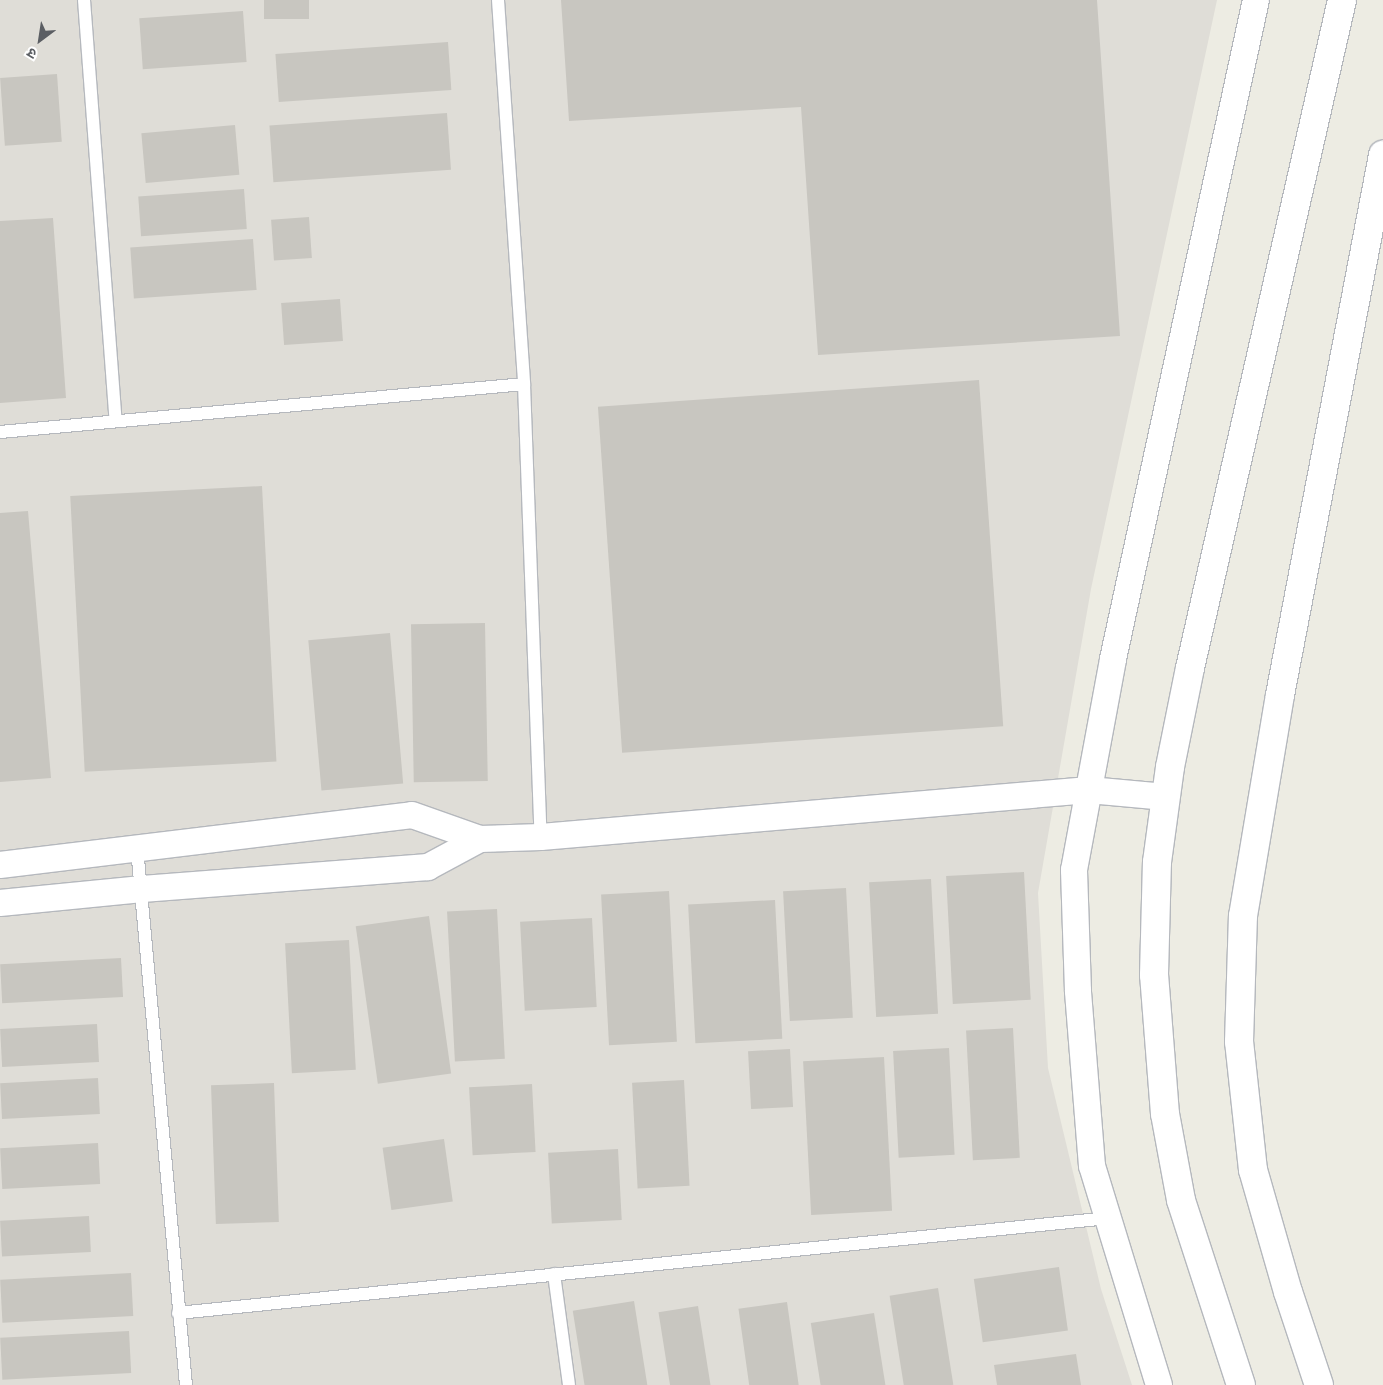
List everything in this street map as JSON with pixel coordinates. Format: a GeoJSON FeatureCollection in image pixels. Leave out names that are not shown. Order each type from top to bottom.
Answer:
{"type":"FeatureCollection","features":[{"type":"Feature","properties":{"kind":"main road"},"geometry":{"type":"LineString","coordinates":[[1242,1385],[1181,1200],[1166,1114],[1154,975],[1157,862],[1166,797],[1192,658],[1342,0]]}},
{"type":"Feature","properties":{"kind":"main road"},"geometry":{"type":"LineString","coordinates":[[1318,1385],[1288,1292],[1253,1170],[1239,1042],[1243,916],[1280,695],[1383,155]]}},
{"type":"Feature","properties":{"kind":"street"},"geometry":{"type":"LineString","coordinates":[[1158,1385],[1092,1166],[1078,991],[1074,870],[1113,659],[1256,0]]}},
{"type":"Feature","properties":{"kind":"street"},"geometry":{"type":"LineString","coordinates":[[0,865],[412,815],[480,839],[541,837],[1088,790],[1166,797]]}},
{"type":"Feature","properties":{"kind":"street"},"geometry":{"type":"LineString","coordinates":[[0,903],[142,889],[428,867],[480,839]]}},
{"type":"Feature","properties":{"kind":"lane"},"geometry":{"type":"LineString","coordinates":[[84,0],[116,420]]}},
{"type":"Feature","properties":{"kind":"lane"},"geometry":{"type":"LineString","coordinates":[[498,0],[524,384],[541,837]]}},
{"type":"Feature","properties":{"kind":"lane"},"geometry":{"type":"LineString","coordinates":[[0,432],[524,384]]}},
{"type":"Feature","properties":{"kind":"lane"},"geometry":{"type":"LineString","coordinates":[[137,848],[186,1385]]}},
{"type":"Feature","properties":{"kind":"lane"},"geometry":{"type":"LineString","coordinates":[[178,1313],[1108,1218]]}},
{"type":"Feature","properties":{"kind":"lane"},"geometry":{"type":"LineString","coordinates":[[554,1274],[569,1385]]}},
{"type":"Feature","properties":{"kind":"shaded area"},"geometry":{"type":"Polygon","coordinates":[[[0,0],[1217,0],[1091,589],[1038,893],[1048,1068],[1101,1289],[1132,1385],[0,1385],[0,0]]]}},
{"type":"Feature","properties":{"kind":"building"},"geometry":{"type":"Polygon","coordinates":[[[264,0],[309,0],[309,19],[264,19],[264,0]]]}},
{"type":"Feature","properties":{"kind":"building"},"geometry":{"type":"Polygon","coordinates":[[[561,0],[1097,0],[1120,336],[818,355],[801,107],[569,121],[561,0]]]}},
{"type":"Feature","properties":{"kind":"building"},"geometry":{"type":"Polygon","coordinates":[[[243,11],[247,62],[143,69],[139,18],[243,11]]]}},
{"type":"Feature","properties":{"kind":"building"},"geometry":{"type":"Polygon","coordinates":[[[448,42],[451,90],[279,102],[275,54],[448,42]]]}},
{"type":"Feature","properties":{"kind":"building"},"geometry":{"type":"Polygon","coordinates":[[[57,74],[62,142],[5,146],[0,78],[57,74]]]}},
{"type":"Feature","properties":{"kind":"building"},"geometry":{"type":"Polygon","coordinates":[[[447,113],[451,170],[273,182],[269,125],[447,113]]]}},
{"type":"Feature","properties":{"kind":"building"},"geometry":{"type":"Polygon","coordinates":[[[235,125],[239,175],[146,183],[141,133],[235,125]]]}},
{"type":"Feature","properties":{"kind":"building"},"geometry":{"type":"Polygon","coordinates":[[[244,189],[247,229],[141,236],[138,196],[244,189]]]}},
{"type":"Feature","properties":{"kind":"building"},"geometry":{"type":"Polygon","coordinates":[[[309,217],[312,258],[274,261],[271,220],[309,217]]]}},
{"type":"Feature","properties":{"kind":"building"},"geometry":{"type":"Polygon","coordinates":[[[53,218],[66,398],[0,403],[0,221],[53,218]]]}},
{"type":"Feature","properties":{"kind":"building"},"geometry":{"type":"Polygon","coordinates":[[[253,239],[257,290],[134,298],[130,248],[253,239]]]}},
{"type":"Feature","properties":{"kind":"building"},"geometry":{"type":"Polygon","coordinates":[[[340,299],[343,341],[284,345],[281,303],[340,299]]]}},
{"type":"Feature","properties":{"kind":"building"},"geometry":{"type":"Polygon","coordinates":[[[979,380],[1003,726],[622,753],[598,407],[979,380]]]}},
{"type":"Feature","properties":{"kind":"building"},"geometry":{"type":"Polygon","coordinates":[[[262,486],[276,762],[85,772],[70,496],[262,486]]]}},
{"type":"Feature","properties":{"kind":"building"},"geometry":{"type":"Polygon","coordinates":[[[28,511],[51,778],[0,782],[0,513],[28,511]]]}},
{"type":"Feature","properties":{"kind":"building"},"geometry":{"type":"Polygon","coordinates":[[[485,623],[488,781],[414,782],[411,624],[485,623]]]}},
{"type":"Feature","properties":{"kind":"building"},"geometry":{"type":"Polygon","coordinates":[[[390,633],[403,783],[321,791],[308,640],[390,633]]]}},
{"type":"Feature","properties":{"kind":"building"},"geometry":{"type":"Polygon","coordinates":[[[1024,872],[1031,1000],[953,1004],[946,876],[1024,872]]]}},
{"type":"Feature","properties":{"kind":"building"},"geometry":{"type":"Polygon","coordinates":[[[931,879],[938,1014],[876,1017],[869,882],[931,879]]]}},
{"type":"Feature","properties":{"kind":"building"},"geometry":{"type":"Polygon","coordinates":[[[846,888],[853,1018],[790,1021],[783,891],[846,888]]]}},
{"type":"Feature","properties":{"kind":"building"},"geometry":{"type":"Polygon","coordinates":[[[669,891],[677,1042],[609,1045],[601,895],[669,891]]]}},
{"type":"Feature","properties":{"kind":"building"},"geometry":{"type":"Polygon","coordinates":[[[775,900],[782,1039],[695,1043],[688,905],[775,900]]]}},
{"type":"Feature","properties":{"kind":"building"},"geometry":{"type":"Polygon","coordinates":[[[497,909],[505,1059],[455,1061],[447,912],[497,909]]]}},
{"type":"Feature","properties":{"kind":"building"},"geometry":{"type":"Polygon","coordinates":[[[429,916],[451,1073],[378,1084],[356,926],[429,916]]]}},
{"type":"Feature","properties":{"kind":"building"},"geometry":{"type":"Polygon","coordinates":[[[592,918],[597,1007],[525,1011],[520,922],[592,918]]]}},
{"type":"Feature","properties":{"kind":"building"},"geometry":{"type":"Polygon","coordinates":[[[349,940],[356,1070],[292,1073],[285,943],[349,940]]]}},
{"type":"Feature","properties":{"kind":"building"},"geometry":{"type":"Polygon","coordinates":[[[121,958],[123,997],[2,1003],[0,964],[121,958]]]}},
{"type":"Feature","properties":{"kind":"building"},"geometry":{"type":"Polygon","coordinates":[[[97,1024],[99,1062],[2,1067],[0,1029],[97,1024]]]}},
{"type":"Feature","properties":{"kind":"building"},"geometry":{"type":"Polygon","coordinates":[[[1013,1028],[1020,1158],[973,1160],[966,1030],[1013,1028]]]}},
{"type":"Feature","properties":{"kind":"building"},"geometry":{"type":"Polygon","coordinates":[[[949,1048],[955,1155],[899,1158],[893,1051],[949,1048]]]}},
{"type":"Feature","properties":{"kind":"building"},"geometry":{"type":"Polygon","coordinates":[[[790,1049],[793,1107],[751,1109],[748,1051],[790,1049]]]}},
{"type":"Feature","properties":{"kind":"building"},"geometry":{"type":"Polygon","coordinates":[[[884,1057],[892,1211],[811,1215],[803,1061],[884,1057]]]}},
{"type":"Feature","properties":{"kind":"building"},"geometry":{"type":"Polygon","coordinates":[[[98,1078],[100,1114],[2,1119],[0,1083],[98,1078]]]}},
{"type":"Feature","properties":{"kind":"building"},"geometry":{"type":"Polygon","coordinates":[[[684,1080],[690,1186],[638,1189],[632,1083],[684,1080]]]}},
{"type":"Feature","properties":{"kind":"building"},"geometry":{"type":"Polygon","coordinates":[[[274,1083],[279,1222],[216,1224],[211,1085],[274,1083]]]}},
{"type":"Feature","properties":{"kind":"building"},"geometry":{"type":"Polygon","coordinates":[[[532,1084],[536,1152],[473,1155],[469,1087],[532,1084]]]}},
{"type":"Feature","properties":{"kind":"building"},"geometry":{"type":"Polygon","coordinates":[[[444,1139],[453,1201],[391,1210],[383,1148],[444,1139]]]}},
{"type":"Feature","properties":{"kind":"building"},"geometry":{"type":"Polygon","coordinates":[[[98,1143],[100,1184],[2,1189],[0,1148],[98,1143]]]}},
{"type":"Feature","properties":{"kind":"building"},"geometry":{"type":"Polygon","coordinates":[[[618,1149],[622,1220],[552,1224],[548,1153],[618,1149]]]}},
{"type":"Feature","properties":{"kind":"building"},"geometry":{"type":"Polygon","coordinates":[[[89,1216],[91,1252],[2,1257],[0,1221],[89,1216]]]}},
{"type":"Feature","properties":{"kind":"building"},"geometry":{"type":"Polygon","coordinates":[[[1059,1267],[1068,1330],[983,1342],[974,1279],[1059,1267]]]}},
{"type":"Feature","properties":{"kind":"building"},"geometry":{"type":"Polygon","coordinates":[[[131,1273],[133,1316],[2,1323],[0,1280],[131,1273]]]}},
{"type":"Feature","properties":{"kind":"building"},"geometry":{"type":"Polygon","coordinates":[[[938,1288],[953,1385],[904,1385],[890,1296],[938,1288]]]}},
{"type":"Feature","properties":{"kind":"building"},"geometry":{"type":"Polygon","coordinates":[[[634,1301],[647,1385],[585,1385],[573,1311],[634,1301]]]}},
{"type":"Feature","properties":{"kind":"building"},"geometry":{"type":"Polygon","coordinates":[[[787,1302],[799,1385],[749,1385],[738,1309],[787,1302]]]}},
{"type":"Feature","properties":{"kind":"building"},"geometry":{"type":"Polygon","coordinates":[[[698,1306],[711,1385],[670,1385],[658,1312],[698,1306]]]}},
{"type":"Feature","properties":{"kind":"building"},"geometry":{"type":"Polygon","coordinates":[[[874,1313],[885,1385],[821,1385],[811,1323],[874,1313]]]}},
{"type":"Feature","properties":{"kind":"building"},"geometry":{"type":"Polygon","coordinates":[[[129,1331],[131,1373],[2,1380],[0,1338],[129,1331]]]}},
{"type":"Feature","properties":{"kind":"building"},"geometry":{"type":"Polygon","coordinates":[[[1076,1354],[1081,1385],[997,1385],[994,1365],[1076,1354]]]}}]}
